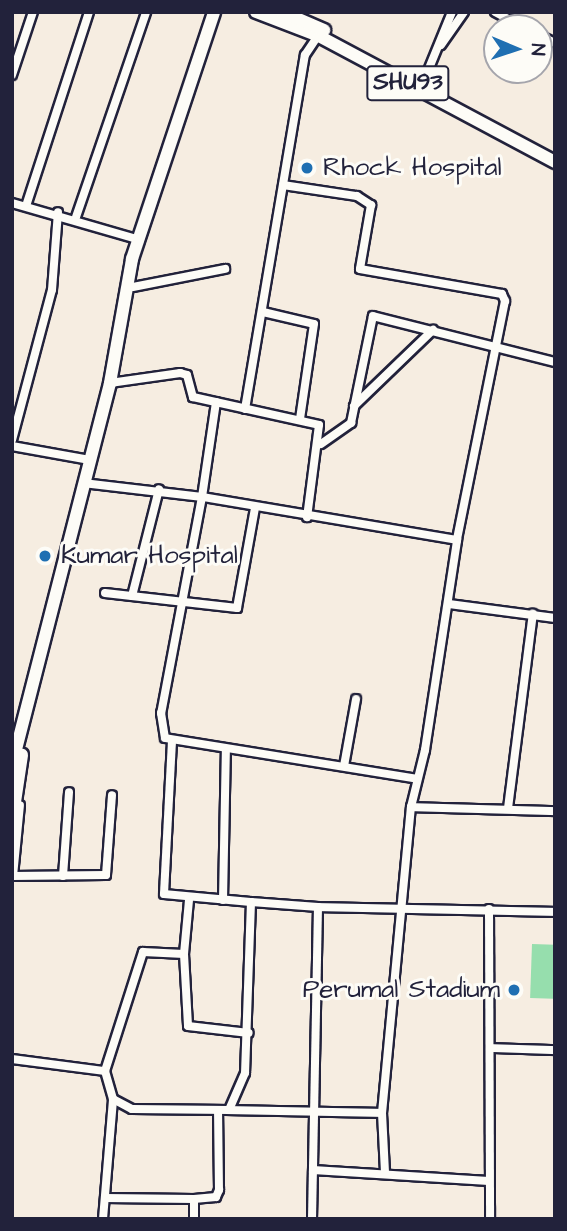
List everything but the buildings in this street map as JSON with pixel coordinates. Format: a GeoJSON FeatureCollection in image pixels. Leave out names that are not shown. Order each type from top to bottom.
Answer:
{"type":"FeatureCollection","features":[{"type":"Feature","properties":{"kind":"street"},"geometry":{"type":"LineString","coordinates":[[12,75],[33,12]]}},
{"type":"Feature","properties":{"kind":"street"},"geometry":{"type":"LineString","coordinates":[[26,206],[89,12]]}},
{"type":"Feature","properties":{"kind":"street"},"geometry":{"type":"LineString","coordinates":[[76,216],[146,12]]}},
{"type":"Feature","properties":{"kind":"street"},"geometry":{"type":"LineString","coordinates":[[12,765],[22,702],[113,383],[143,241],[173,126],[214,12]]}},
{"type":"Feature","properties":{"kind":"street","name":"SHU93"},"geometry":{"type":"LineString","coordinates":[[256,12],[320,33],[555,152]]}},
{"type":"Feature","properties":{"kind":"street","name":"SHU93"},"geometry":{"type":"LineString","coordinates":[[282,12],[555,162]]}},
{"type":"Feature","properties":{"kind":"street"},"geometry":{"type":"LineString","coordinates":[[423,83],[453,12]]}},
{"type":"Feature","properties":{"kind":"street"},"geometry":{"type":"LineString","coordinates":[[441,45],[464,12]]}},
{"type":"Feature","properties":{"kind":"street"},"geometry":{"type":"LineString","coordinates":[[245,409],[305,55],[320,33]]}},
{"type":"Feature","properties":{"kind":"street"},"geometry":{"type":"LineString","coordinates":[[283,185],[357,196],[371,205],[360,269],[502,294],[506,309],[457,540],[449,604],[411,807],[382,1113],[385,1173]]}},
{"type":"Feature","properties":{"kind":"street"},"geometry":{"type":"LineString","coordinates":[[12,203],[76,216],[143,241]]}},
{"type":"Feature","properties":{"kind":"street"},"geometry":{"type":"LineString","coordinates":[[12,440],[52,290],[58,212]]}},
{"type":"Feature","properties":{"kind":"street"},"geometry":{"type":"LineString","coordinates":[[86,483],[90,460],[113,383],[132,259],[143,241]]}},
{"type":"Feature","properties":{"kind":"street"},"geometry":{"type":"LineString","coordinates":[[133,287],[225,269]]}},
{"type":"Feature","properties":{"kind":"street"},"geometry":{"type":"LineString","coordinates":[[263,312],[314,324],[300,419]]}},
{"type":"Feature","properties":{"kind":"street"},"geometry":{"type":"LineString","coordinates":[[321,444],[351,423],[373,316],[498,344],[555,362]]}},
{"type":"Feature","properties":{"kind":"street"},"geometry":{"type":"LineString","coordinates":[[354,406],[433,330]]}},
{"type":"Feature","properties":{"kind":"street"},"geometry":{"type":"LineString","coordinates":[[113,383],[180,373],[187,375],[193,397],[300,419],[323,428],[307,517]]}},
{"type":"Feature","properties":{"kind":"street"},"geometry":{"type":"LineString","coordinates":[[216,402],[202,497],[161,713],[165,738],[417,779]]}},
{"type":"Feature","properties":{"kind":"street"},"geometry":{"type":"LineString","coordinates":[[12,446],[90,460]]}},
{"type":"Feature","properties":{"kind":"street"},"geometry":{"type":"LineString","coordinates":[[86,483],[159,489],[307,517],[457,540]]}},
{"type":"Feature","properties":{"kind":"street"},"geometry":{"type":"LineString","coordinates":[[132,596],[159,489]]}},
{"type":"Feature","properties":{"kind":"street"},"geometry":{"type":"LineString","coordinates":[[105,593],[230,610],[241,604],[255,508]]}},
{"type":"Feature","properties":{"kind":"street"},"geometry":{"type":"LineString","coordinates":[[449,604],[555,618]]}},
{"type":"Feature","properties":{"kind":"street"},"geometry":{"type":"LineString","coordinates":[[508,808],[533,614]]}},
{"type":"Feature","properties":{"kind":"street"},"geometry":{"type":"LineString","coordinates":[[344,766],[356,699]]}},
{"type":"Feature","properties":{"kind":"street"},"geometry":{"type":"LineString","coordinates":[[12,822],[22,702]]}},
{"type":"Feature","properties":{"kind":"street"},"geometry":{"type":"LineString","coordinates":[[172,741],[164,894],[189,900],[318,907],[555,912]]}},
{"type":"Feature","properties":{"kind":"street"},"geometry":{"type":"LineString","coordinates":[[223,900],[226,749]]}},
{"type":"Feature","properties":{"kind":"street"},"geometry":{"type":"LineString","coordinates":[[22,790],[13,876],[106,874],[112,795]]}},
{"type":"Feature","properties":{"kind":"street"},"geometry":{"type":"LineString","coordinates":[[63,876],[69,792]]}},
{"type":"Feature","properties":{"kind":"street"},"geometry":{"type":"LineString","coordinates":[[411,807],[555,811]]}},
{"type":"Feature","properties":{"kind":"street"},"geometry":{"type":"LineString","coordinates":[[189,900],[184,954],[188,1026],[249,1033]]}},
{"type":"Feature","properties":{"kind":"street"},"geometry":{"type":"LineString","coordinates":[[229,1110],[245,1073],[249,1033],[251,902]]}},
{"type":"Feature","properties":{"kind":"street"},"geometry":{"type":"LineString","coordinates":[[312,1219],[318,907]]}},
{"type":"Feature","properties":{"kind":"street"},"geometry":{"type":"LineString","coordinates":[[489,909],[490,1219]]}},
{"type":"Feature","properties":{"kind":"street"},"geometry":{"type":"LineString","coordinates":[[103,1219],[113,1099],[105,1071],[139,955],[184,954]]}},
{"type":"Feature","properties":{"kind":"street"},"geometry":{"type":"LineString","coordinates":[[490,1048],[555,1050]]}},
{"type":"Feature","properties":{"kind":"street"},"geometry":{"type":"LineString","coordinates":[[12,1059],[105,1071]]}},
{"type":"Feature","properties":{"kind":"street"},"geometry":{"type":"LineString","coordinates":[[113,1099],[132,1109],[382,1113]]}},
{"type":"Feature","properties":{"kind":"street"},"geometry":{"type":"LineString","coordinates":[[105,1198],[216,1197],[219,1190],[219,1111]]}},
{"type":"Feature","properties":{"kind":"street"},"geometry":{"type":"LineString","coordinates":[[313,1170],[489,1181]]}},
{"type":"Feature","properties":{"kind":"street"},"geometry":{"type":"LineString","coordinates":[[194,1199],[194,1219]]}},
{"type":"Feature","properties":{"kind":"green space"},"geometry":{"type":"Polygon","coordinates":[[[532,944],[555,945],[553,999],[530,998],[532,944]]]}},
{"type":"Feature","properties":{"kind":"place","name":"Rhock Hospital"},"geometry":{"type":"Point","coordinates":[307,168]}},
{"type":"Feature","properties":{"kind":"place","name":"Kumar Hospital"},"geometry":{"type":"Point","coordinates":[45,556]}},
{"type":"Feature","properties":{"kind":"place","name":"Perumal Stadium"},"geometry":{"type":"Point","coordinates":[514,990]}}]}
